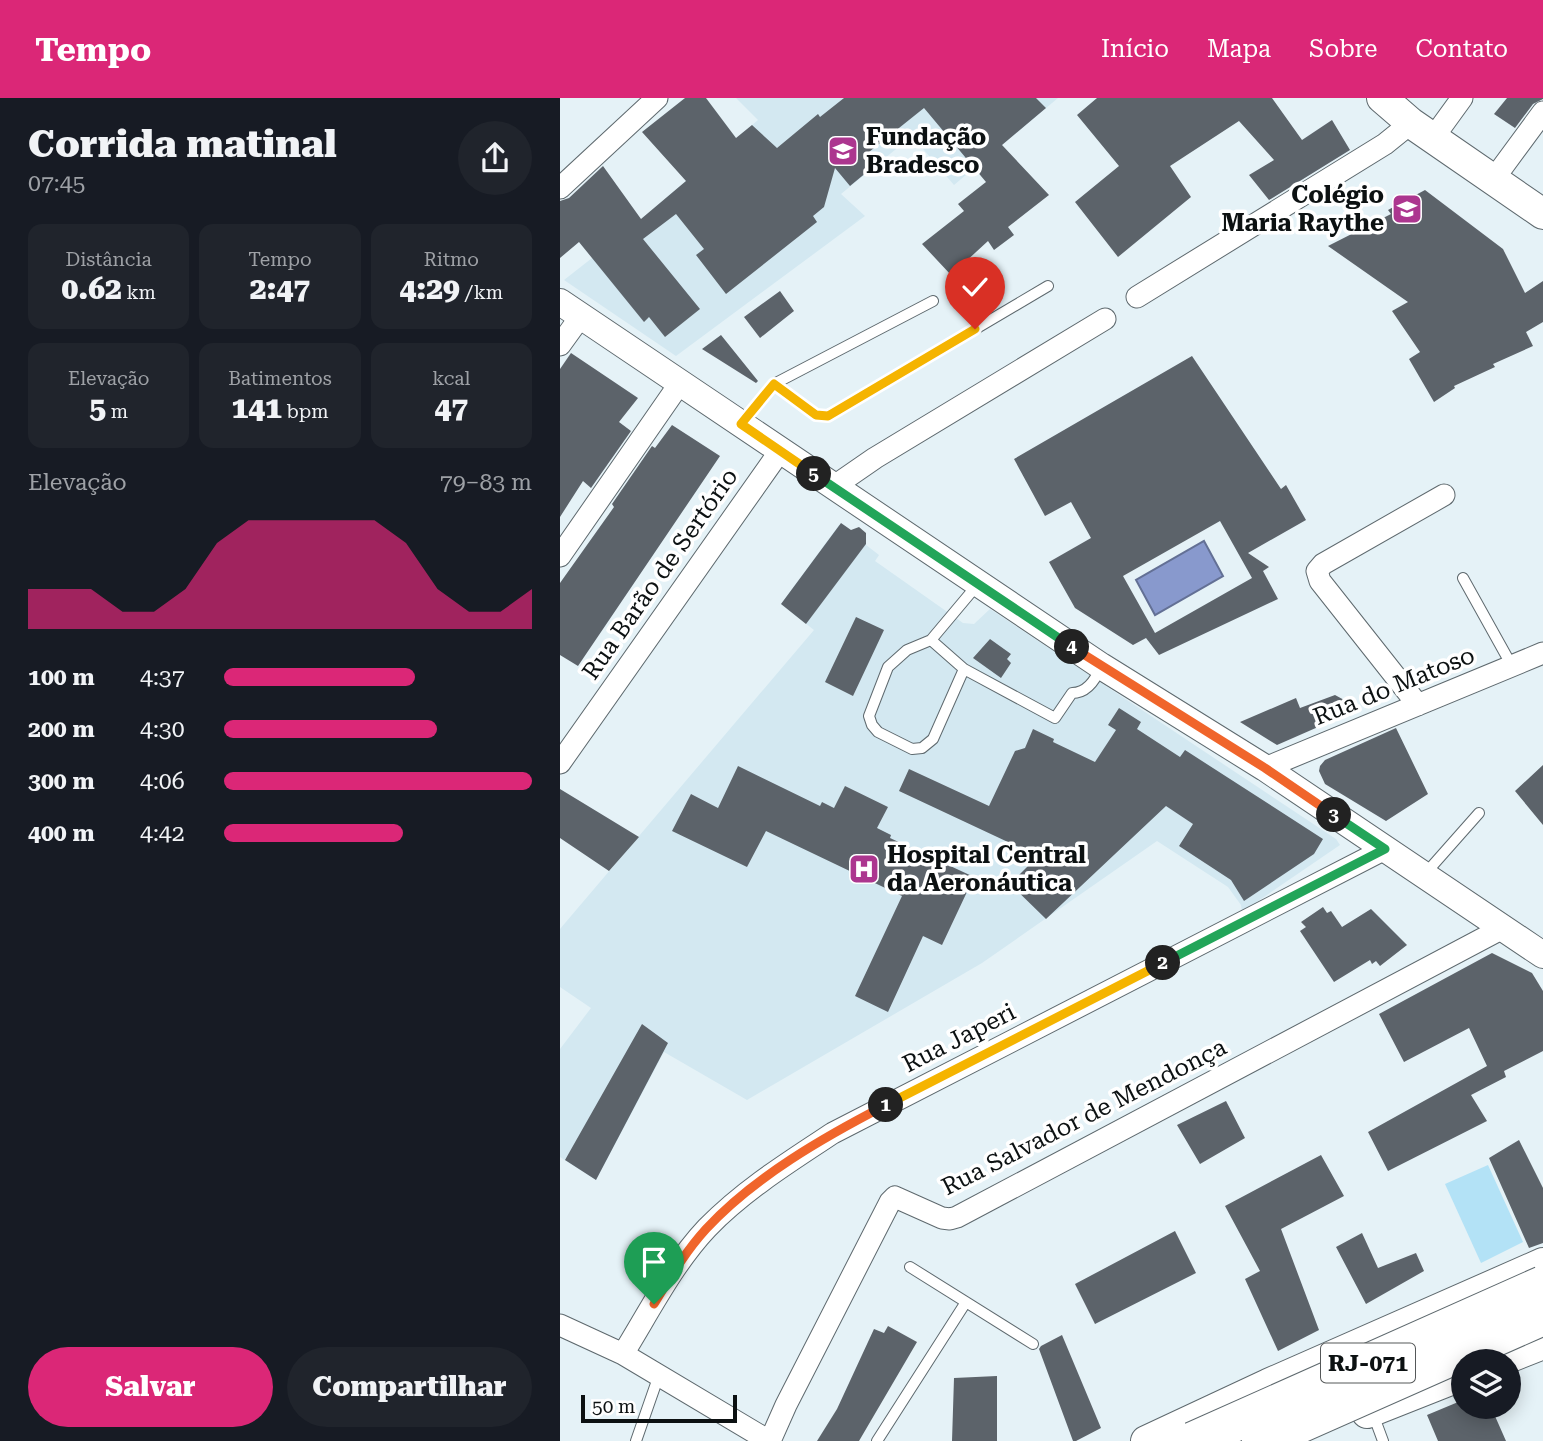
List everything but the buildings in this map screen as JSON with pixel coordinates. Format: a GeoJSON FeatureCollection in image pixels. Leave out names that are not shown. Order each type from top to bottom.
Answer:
{"type":"FeatureCollection","features":[{"type":"Feature","properties":{"kind":"highway","name":"RJ-071"},"geometry":{"type":"LineString","coordinates":[[1194,1441],[1529,1280]]}},
{"type":"Feature","properties":{"kind":"highway","name":"RJ-071"},"geometry":{"type":"LineString","coordinates":[[1261,1441],[1543,1316]]}},
{"type":"Feature","properties":{"kind":"main road"},"geometry":{"type":"LineString","coordinates":[[1382,98],[1493,180],[1541,209]]}},
{"type":"Feature","properties":{"kind":"main road"},"geometry":{"type":"LineString","coordinates":[[1146,1441],[1268,1384],[1529,1280],[1543,1263]]}},
{"type":"Feature","properties":{"kind":"main road"},"geometry":{"type":"LineString","coordinates":[[1521,1351],[1543,1341],[1529,1280]]}},
{"type":"Feature","properties":{"kind":"main road"},"geometry":{"type":"LineString","coordinates":[[1303,1441],[1451,1380]]}},
{"type":"Feature","properties":{"kind":"main road"},"geometry":{"type":"LineString","coordinates":[[1268,1384],[1295,1441]]}},
{"type":"Feature","properties":{"kind":"street"},"geometry":{"type":"LineString","coordinates":[[560,188],[657,98]]}},
{"type":"Feature","properties":{"kind":"street"},"geometry":{"type":"LineString","coordinates":[[1137,297],[1385,144],[1422,130],[1462,98]]}},
{"type":"Feature","properties":{"kind":"street"},"geometry":{"type":"LineString","coordinates":[[1493,180],[1543,112]]}},
{"type":"Feature","properties":{"kind":"street"},"geometry":{"type":"LineString","coordinates":[[560,345],[570,309],[1101,666],[1265,768],[1543,955]]}},
{"type":"Feature","properties":{"kind":"street"},"geometry":{"type":"LineString","coordinates":[[833,487],[1105,319]]}},
{"type":"Feature","properties":{"kind":"street"},"geometry":{"type":"LineString","coordinates":[[560,555],[680,383]]}},
{"type":"Feature","properties":{"kind":"street","name":"Rua Barão de Sertório"},"geometry":{"type":"LineString","coordinates":[[560,763],[780,451]]}},
{"type":"Feature","properties":{"kind":"street"},"geometry":{"type":"LineString","coordinates":[[1418,705],[1324,587],[1317,571],[1323,564],[1444,495]]}},
{"type":"Feature","properties":{"kind":"street","name":"Rua do Matoso"},"geometry":{"type":"LineString","coordinates":[[1265,768],[1543,653]]}},
{"type":"Feature","properties":{"kind":"street","name":"Rua Japeri"},"geometry":{"type":"LineString","coordinates":[[623,1354],[685,1254],[708,1227],[758,1184],[832,1133],[1385,849]]}},
{"type":"Feature","properties":{"kind":"street","name":"Rua Salvador de Mendonça"},"geometry":{"type":"LineString","coordinates":[[769,1441],[883,1214],[895,1197],[942,1218],[957,1217],[1501,929]]}},
{"type":"Feature","properties":{"kind":"street"},"geometry":{"type":"LineString","coordinates":[[560,1325],[623,1354],[769,1441]]}},
{"type":"Feature","properties":{"kind":"lane"},"geometry":{"type":"LineString","coordinates":[[774,384],[816,415],[828,416],[1048,286]]}},
{"type":"Feature","properties":{"kind":"lane"},"geometry":{"type":"LineString","coordinates":[[741,424],[774,384],[933,301]]}},
{"type":"Feature","properties":{"kind":"lane"},"geometry":{"type":"LineString","coordinates":[[1463,578],[1512,666]]}},
{"type":"Feature","properties":{"kind":"lane"},"geometry":{"type":"LineString","coordinates":[[964,669],[933,739],[922,748],[912,749],[878,732],[872,725],[869,716],[888,667],[906,650],[931,640],[978,584]]}},
{"type":"Feature","properties":{"kind":"lane"},"geometry":{"type":"LineString","coordinates":[[931,640],[964,669],[1055,718],[1072,693],[1083,691],[1095,680],[1101,666]]}},
{"type":"Feature","properties":{"kind":"lane"},"geometry":{"type":"LineString","coordinates":[[1424,874],[1479,813]]}},
{"type":"Feature","properties":{"kind":"lane"},"geometry":{"type":"LineString","coordinates":[[910,1267],[1033,1344]]}},
{"type":"Feature","properties":{"kind":"lane"},"geometry":{"type":"LineString","coordinates":[[877,1441],[966,1302]]}},
{"type":"Feature","properties":{"kind":"lane"},"geometry":{"type":"LineString","coordinates":[[636,1441],[659,1375]]}},
{"type":"Feature","properties":{"kind":"lane"},"geometry":{"type":"LineString","coordinates":[[1372,1411],[1383,1441]]}},
{"type":"Feature","properties":{"kind":"shaded area"},"geometry":{"type":"Polygon","coordinates":[[[736,98],[1058,98],[954,185],[912,136],[841,194],[865,216],[676,356],[564,280],[633,226],[758,120],[736,98]]]}},
{"type":"Feature","properties":{"kind":"shaded area","name":"Hospital Central da Aeronáutica"},"geometry":{"type":"Polygon","coordinates":[[[839,525],[847,527],[848,531],[879,555],[875,561],[963,623],[974,624],[990,609],[1336,839],[1340,845],[1242,912],[1241,905],[1228,887],[1157,841],[982,963],[747,1100],[664,1052],[596,1180],[560,1157],[560,1049],[591,1008],[560,987],[560,929],[814,630],[781,604],[839,525]]]}},
{"type":"Feature","properties":{"kind":"shaded area"},"geometry":{"type":"Polygon","coordinates":[[[1204,541],[1223,576],[1155,615],[1136,580],[1204,541]]]}},
{"type":"Feature","properties":{"kind":"shaded area"},"geometry":{"type":"Polygon","coordinates":[[[1488,1165],[1523,1242],[1481,1263],[1445,1184],[1488,1165]]]}},
{"type":"Feature","properties":{"kind":"place","name":"Fundação Bradesco"},"geometry":{"type":"Point","coordinates":[843,151]}},
{"type":"Feature","properties":{"kind":"place","name":"Colégio Maria Raythe"},"geometry":{"type":"Point","coordinates":[1407,209]}},
{"type":"Feature","properties":{"kind":"place","name":"Hospital Central da Aeronáutica"},"geometry":{"type":"Point","coordinates":[864,869]}},
{"type":"Feature","properties":{"kind":"route"},"geometry":{"type":"LineString","coordinates":[[654,1304],[685,1254],[708,1227],[758,1184],[832,1133],[1385,849],[1265,768],[1101,666],[741,424],[774,384],[816,415],[828,416],[975,329]]}}]}
